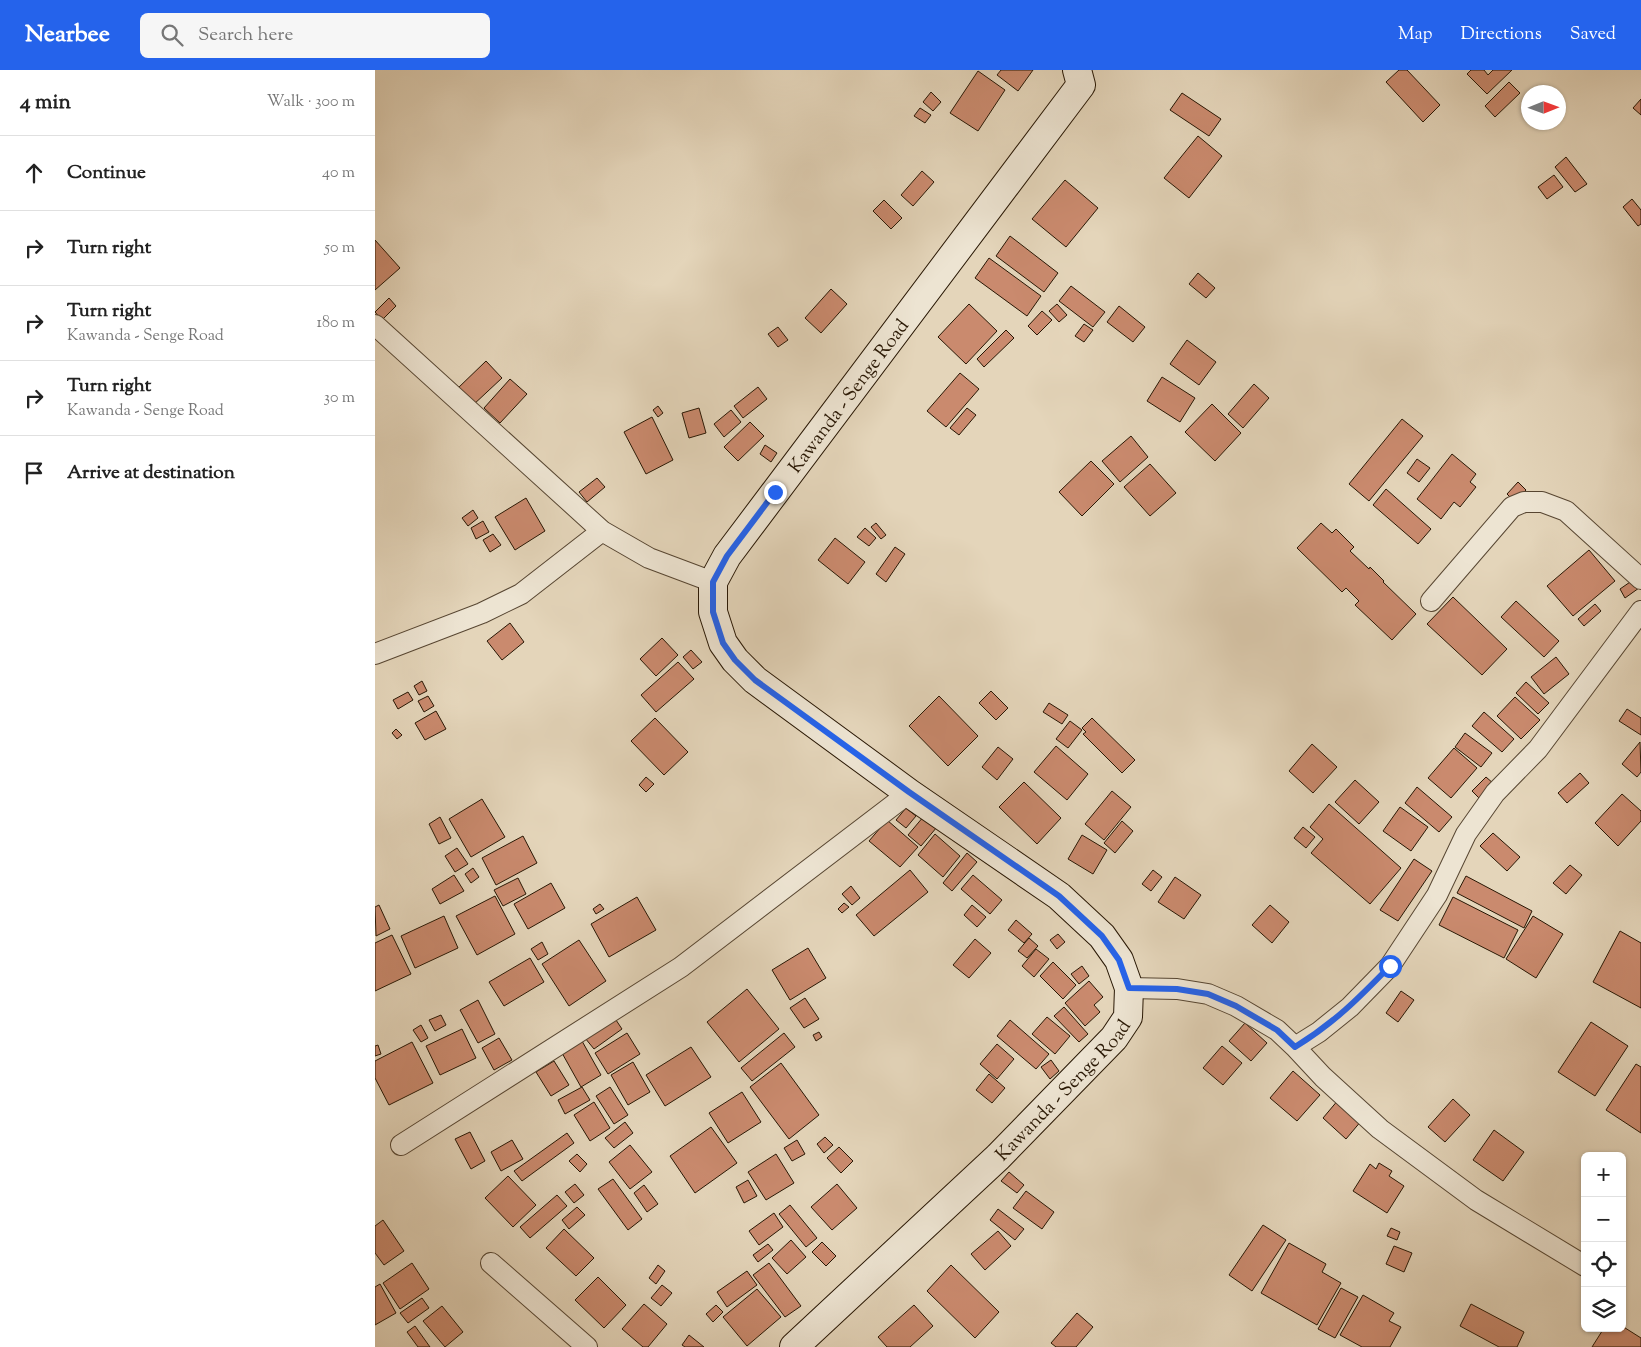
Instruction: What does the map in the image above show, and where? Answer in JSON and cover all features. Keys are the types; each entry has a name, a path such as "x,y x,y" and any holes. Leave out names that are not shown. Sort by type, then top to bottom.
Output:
{"street":[{"name":"Kawanda - Senge Road","path":"794,1347 998,1157 1114,1038 1128,1017 1129,988 1119,960 1102,936 1059,896 909,792 755,680 735,660 723,643 713,612 713,582 727,556 1084,75"},
{"path":"375,325 602,531 649,558 713,582"},
{"path":"1431,601 1513,508 1524,502 1543,502 1566,511 1641,579"},
{"path":"375,654 482,613 521,594 602,531"},
{"path":"1295,1047 1319,1032 1350,1007 1390,966 1437,895 1471,827 1495,793 1537,749 1641,610"},
{"path":"401,1144 681,967 909,792"},
{"path":"1129,988 1177,989 1208,994 1236,1006 1277,1030 1323,1078 1380,1129 1476,1200 1581,1264"},
{"path":"491,1263 587,1347"}],"building":[{"path":"1001,70 1033,70 1018,91 997,75"},
{"path":"1399,70 1407,70 1440,105 1423,122 1386,82"},
{"path":"1471,70 1484,70 1488,75 1493,70 1512,70 1487,94 1467,74"},
{"path":"978,71 1005,90 978,131 950,113"},
{"path":"1509,82 1520,93 1495,117 1485,106"},
{"path":"931,92 941,102 933,111 923,102"},
{"path":"1182,93 1221,119 1209,136 1170,110"},
{"path":"1641,99 1641,115 1633,108"},
{"path":"920,108 931,115 925,123 914,116"},
{"path":"1198,136 1222,156 1189,198 1164,178"},
{"path":"1566,157 1587,184 1575,192 1555,167"},
{"path":"922,171 934,182 913,206 901,195"},
{"path":"1554,175 1563,187 1547,199 1538,187"},
{"path":"1065,180 1098,208 1066,247 1032,219"},
{"path":"1632,199 1641,210 1641,224 1638,226 1623,207"},
{"path":"884,200 902,218 891,229 873,211"},
{"path":"1010,236 1058,273 1044,292 996,256"},
{"path":"375,240 400,268 375,290"},
{"path":"989,258 1041,296 1027,316 975,278"},
{"path":"1198,273 1215,288 1206,298 1189,284"},
{"path":"1071,286 1105,312 1093,327 1059,301"},
{"path":"831,289 847,304 821,333 805,318"},
{"path":"389,298 396,306 382,320 375,312"},
{"path":"969,304 997,331 966,364 938,337"},
{"path":"1057,304 1067,315 1059,322 1049,311"},
{"path":"1119,306 1145,327 1133,342 1107,322"},
{"path":"1042,311 1052,320 1037,335 1028,326"},
{"path":"1084,324 1093,330 1084,342 1075,336"},
{"path":"778,327 788,340 778,347 768,334"},
{"path":"1006,330 1014,338 984,367 977,359"},
{"path":"1187,340 1216,362 1199,385 1170,364"},
{"path":"486,361 502,378 472,406 457,389"},
{"path":"960,373 979,389 946,427 927,411"},
{"path":"1162,377 1195,398 1180,422 1147,401"},
{"path":"510,379 527,394 500,423 484,408"},
{"path":"1254,384 1269,398 1243,428 1228,414"},
{"path":"758,387 767,399 743,418 734,406"},
{"path":"1212,404 1241,433 1215,461 1185,432"},
{"path":"658,406 663,413 658,417 653,410"},
{"path":"699,408 706,433 689,438 682,413"},
{"path":"967,408 976,415 959,435 950,428"},
{"path":"731,410 741,422 724,437 714,424"},
{"path":"652,417 673,460 646,474 624,432"},
{"path":"1402,419 1423,436 1369,501 1349,484"},
{"path":"750,422 764,436 738,461 724,447"},
{"path":"1131,436 1148,457 1120,482 1102,461"},
{"path":"765,445 777,453 771,462 760,454"},
{"path":"1452,454 1476,474 1470,482 1476,487 1460,507 1454,502 1441,519 1417,499"},
{"path":"1417,459 1430,468 1419,482 1407,473"},
{"path":"1091,461 1114,484 1082,516 1059,492"},
{"path":"1150,464 1176,493 1150,516 1124,487"},
{"path":"597,478 605,487 587,502 579,492"},
{"path":"1518,482 1526,490 1515,502 1507,494"},
{"path":"1386,489 1431,529 1418,544 1373,505"},
{"path":"526,498 545,531 515,550 495,517"},
{"path":"473,510 478,518 468,526 462,518"},
{"path":"483,521 489,532 476,539 471,528"},
{"path":"876,523 886,535 881,539 871,527"},
{"path":"1321,523 1332,533 1336,529 1354,547 1350,551 1369,569 1370,567 1416,614 1392,640 1355,605 1359,601 1346,588 1342,592 1297,548"},
{"path":"865,528 876,538 869,546 857,537"},
{"path":"493,534 501,545 490,552 483,540"},
{"path":"835,538 865,562 848,584 818,560"},
{"path":"895,547 905,554 886,582 876,574"},
{"path":"1589,550 1615,581 1573,616 1547,586"},
{"path":"1633,580 1639,588 1625,598 1620,589"},
{"path":"1453,597 1507,649 1482,675 1427,624"},
{"path":"1516,601 1559,641 1544,657 1501,617"},
{"path":"1595,604 1601,611 1584,626 1578,619"},
{"path":"510,623 524,642 502,660 487,641"},
{"path":"662,638 678,655 656,676 640,659"},
{"path":"691,650 702,662 693,669 683,657"},
{"path":"1556,657 1569,674 1544,694 1531,677"},
{"path":"678,662 694,679 656,712 641,695"},
{"path":"422,681 427,691 419,695 414,686"},
{"path":"1526,682 1549,703 1538,714 1516,693"},
{"path":"991,691 1008,708 996,720 979,703"},
{"path":"408,692 413,700 398,709 393,700"},
{"path":"428,696 434,706 424,712 418,701"},
{"path":"939,696 978,736 948,766 909,726"},
{"path":"1515,697 1540,720 1521,739 1497,716"},
{"path":"1049,703 1068,715 1062,724 1043,712"},
{"path":"1627,709 1641,718 1641,735 1619,721"},
{"path":"436,711 446,729 425,740 415,723"},
{"path":"1484,712 1514,739 1502,752 1472,726"},
{"path":"655,718 688,752 664,775 631,741"},
{"path":"1092,718 1135,760 1122,773 1083,734 1086,732 1082,728"},
{"path":"1070,721 1082,730 1068,748 1056,739"},
{"path":"396,729 402,735 397,739 392,733"},
{"path":"1465,733 1492,753 1481,767 1455,747"},
{"path":"1640,742 1641,772 1637,777 1622,764"},
{"path":"1312,744 1337,767 1313,793 1289,771"},
{"path":"1056,746 1088,774 1067,800 1034,772"},
{"path":"998,747 1013,759 997,780 982,767"},
{"path":"1454,748 1477,768 1451,798 1428,778"},
{"path":"1580,773 1589,783 1567,803 1558,793"},
{"path":"646,777 654,784 646,792 639,785"},
{"path":"1486,777 1494,784 1480,799 1472,791"},
{"path":"1355,780 1379,802 1359,824 1335,802"},
{"path":"1024,782 1061,818 1037,844 999,807"},
{"path":"1417,787 1452,817 1439,832 1405,803"},
{"path":"1112,791 1131,807 1104,840 1085,824"},
{"path":"1622,794 1641,811 1641,821 1618,846 1595,823"},
{"path":"482,799 505,837 471,857 449,819"},
{"path":"1329,804 1401,868 1370,904 1311,853 1323,839 1310,827"},
{"path":"1400,807 1428,827 1411,851 1383,831"},
{"path":"906,808 916,816 906,828 896,820"},
{"path":"924,816 937,827 921,846 908,835"},
{"path":"440,817 451,838 439,844 429,824"},
{"path":"887,820 918,847 900,867 869,841"},
{"path":"1122,821 1133,831 1115,853 1104,843"},
{"path":"1303,827 1315,837 1306,848 1294,838"},
{"path":"1493,833 1520,857 1507,871 1480,846"},
{"path":"935,834 960,856 943,877 918,855"},
{"path":"1082,835 1107,850 1093,874 1068,859"},
{"path":"523,836 537,863 496,885 482,858"},
{"path":"457,848 468,864 455,872 445,856"},
{"path":"967,853 977,862 952,891 943,883"},
{"path":"1414,859 1432,871 1398,921 1380,910"},
{"path":"1570,865 1582,875 1566,894 1553,883"},
{"path":"473,868 479,877 471,883 465,874"},
{"path":"910,870 928,892 874,936 856,915"},
{"path":"1153,870 1162,877 1151,891 1142,884"},
{"path":"454,875 464,891 440,904 432,889"},
{"path":"973,875 1002,900 990,914 961,889"},
{"path":"1466,876 1532,911 1524,928 1457,893"},
{"path":"1175,877 1201,895 1184,919 1158,902"},
{"path":"518,878 526,894 503,906 494,890"},
{"path":"551,883 565,908 528,929 514,904"},
{"path":"851,886 860,898 852,905 842,894"},
{"path":"495,896 515,934 477,955 456,916"},
{"path":"637,897 656,930 609,957 591,924"},
{"path":"1453,897 1518,930 1504,958 1439,925"},
{"path":"844,903 849,907 842,913 838,909"},
{"path":"600,904 604,909 596,914 593,909"},
{"path":"379,905 390,929 376,936 375,907"},
{"path":"972,905 986,917 977,927 964,915"},
{"path":"1270,905 1289,922 1272,943 1252,925"},
{"path":"444,916 458,948 415,968 401,936"},
{"path":"1533,916 1563,934 1536,978 1506,959"},
{"path":"1016,920 1032,934 1024,943 1008,930"},
{"path":"1620,931 1641,943 1641,1008 1593,982"},
{"path":"1058,934 1065,942 1057,949 1050,940"},
{"path":"392,935 411,974 375,991 375,943"},
{"path":"1029,938 1038,946 1027,958 1018,951"},
{"path":"975,939 991,953 969,978 953,965"},
{"path":"579,940 606,981 569,1006 542,964"},
{"path":"542,942 548,954 538,960 531,949"},
{"path":"808,948 826,978 790,1000 772,970"},
{"path":"1036,949 1049,959 1034,977 1022,966"},
{"path":"530,958 544,982 504,1006 489,982"},
{"path":"1053,962 1076,985 1063,999 1040,976"},
{"path":"1082,966 1089,976 1079,984 1071,974"},
{"path":"1089,981 1103,997 1094,1005 1100,1012 1085,1026 1065,1003"},
{"path":"747,989 779,1029 739,1062 707,1022"},
{"path":"1401,991 1414,1000 1398,1022 1386,1013"},
{"path":"805,998 819,1019 804,1028 790,1008"},
{"path":"478,1000 495,1034 478,1043 460,1010"},
{"path":"1064,1007 1088,1034 1079,1042 1054,1016"},
{"path":"441,1015 446,1025 435,1031 429,1020"},
{"path":"614,1017 622,1029 594,1049 585,1038"},
{"path":"1047,1017 1070,1036 1055,1054 1032,1034"},
{"path":"1010,1020 1049,1054 1036,1069 997,1036"},
{"path":"1591,1022 1628,1046 1595,1096 1558,1072"},
{"path":"1245,1023 1267,1043 1251,1061 1229,1041"},
{"path":"421,1025 428,1038 421,1042 413,1030"},
{"path":"462,1029 476,1058 440,1075 426,1046"},
{"path":"819,1032 822,1037 816,1041 813,1035"},
{"path":"627,1033 640,1054 608,1074 595,1053"},
{"path":"784,1033 795,1047 752,1081 741,1068"},
{"path":"499,1038 512,1060 494,1070 482,1048"},
{"path":"582,1041 601,1075 581,1087 562,1053"},
{"path":"412,1042 433,1083 389,1105 375,1078 375,1061"},
{"path":"997,1044 1014,1059 997,1079 980,1064"},
{"path":"378,1045 381,1054 375,1056 375,1046"},
{"path":"1222,1046 1242,1063 1223,1085 1203,1068"},
{"path":"691,1047 711,1077 665,1106 646,1075"},
{"path":"1051,1060 1059,1071 1050,1079 1041,1067"},
{"path":"554,1061 569,1085 551,1096 536,1072"},
{"path":"633,1062 650,1092 628,1105 611,1075"},
{"path":"781,1063 819,1115 789,1139 750,1087"},
{"path":"1636,1064 1641,1067 1641,1133 1606,1110"},
{"path":"1293,1071 1320,1095 1297,1121 1270,1098"},
{"path":"989,1074 1005,1088 992,1103 976,1090"},
{"path":"582,1087 590,1100 565,1114 558,1100"},
{"path":"610,1087 628,1115 614,1124 596,1096"},
{"path":"742,1092 761,1122 728,1143 709,1113"},
{"path":"1339,1099 1362,1120 1346,1139 1323,1118"},
{"path":"1453,1099 1470,1115 1445,1142 1428,1127"},
{"path":"594,1102 610,1128 590,1141 574,1115"},
{"path":"625,1122 633,1133 614,1148 605,1138"},
{"path":"711,1127 737,1163 695,1193 670,1156"},
{"path":"1494,1130 1524,1152 1503,1181 1473,1160"},
{"path":"470,1132 485,1161 471,1169 455,1139"},
{"path":"567,1133 574,1143 522,1181 514,1171"},
{"path":"825,1137 833,1145 824,1153 817,1144"},
{"path":"512,1140 523,1159 501,1171 491,1152"},
{"path":"797,1140 805,1154 792,1161 784,1148"},
{"path":"630,1145 652,1172 630,1189 609,1162"},
{"path":"839,1147 853,1161 841,1173 827,1158"},
{"path":"577,1154 587,1164 580,1172 569,1161"},
{"path":"776,1154 794,1183 766,1200 748,1172"},
{"path":"1379,1163 1392,1171 1389,1176 1404,1186 1387,1213 1353,1191 1370,1164 1376,1169"},
{"path":"1009,1172 1024,1185 1017,1193 1001,1181"},
{"path":"508,1176 536,1205 513,1227 485,1198"},
{"path":"613,1179 642,1219 628,1230 598,1189"},
{"path":"748,1180 757,1196 744,1203 736,1187"},
{"path":"575,1184 584,1195 574,1203 565,1192"},
{"path":"837,1184 857,1208 832,1230 811,1207"},
{"path":"644,1185 658,1204 647,1212 634,1193"},
{"path":"1026,1191 1054,1212 1042,1229 1013,1208"},
{"path":"557,1195 567,1206 530,1238 520,1227"},
{"path":"790,1205 817,1238 806,1247 779,1214"},
{"path":"577,1207 585,1215 569,1229 562,1220"},
{"path":"998,1209 1024,1229 1015,1240 990,1220"},
{"path":"774,1213 783,1227 759,1245 749,1231"},
{"path":"383,1220 404,1251 384,1265 375,1253 375,1226"},
{"path":"1263,1225 1286,1240 1252,1291 1229,1275"},
{"path":"1391,1228 1400,1232 1397,1240 1387,1236"},
{"path":"564,1229 594,1258 576,1276 546,1248"},
{"path":"998,1231 1011,1246 985,1270 971,1254"},
{"path":"791,1240 806,1257 787,1274 772,1258"},
{"path":"822,1242 836,1256 826,1266 812,1252"},
{"path":"1289,1243 1326,1264 1322,1272 1341,1283 1317,1325 1261,1293"},
{"path":"768,1244 773,1250 758,1262 753,1255"},
{"path":"1394,1246 1412,1253 1404,1272 1386,1264"},
{"path":"412,1263 429,1289 400,1309 383,1283"},
{"path":"769,1263 801,1306 785,1317 753,1275"},
{"path":"658,1265 665,1271 656,1284 649,1278"},
{"path":"951,1265 999,1312 975,1338 927,1291"},
{"path":"747,1271 757,1285 727,1307 717,1292"},
{"path":"598,1277 626,1305 604,1328 575,1300"},
{"path":"380,1284 396,1313 375,1325 375,1287"},
{"path":"662,1285 672,1293 661,1306 651,1298"},
{"path":"1341,1288 1358,1297 1335,1338 1318,1329"},
{"path":"757,1289 781,1317 747,1346 723,1317"},
{"path":"1363,1295 1394,1313 1389,1321 1401,1327 1390,1347 1362,1347 1340,1335"},
{"path":"422,1298 429,1308 408,1323 400,1313"},
{"path":"644,1304 667,1324 648,1347 643,1347 622,1329"},
{"path":"1471,1304 1524,1332 1517,1347 1499,1347 1460,1326"},
{"path":"716,1305 723,1312 713,1322 706,1314"},
{"path":"914,1305 933,1326 910,1347 887,1347 878,1337"},
{"path":"442,1306 463,1332 445,1347 423,1321"},
{"path":"1077,1313 1093,1327 1076,1347 1056,1347 1051,1343"},
{"path":"415,1326 430,1347 418,1347 407,1332"},
{"path":"1626,1329 1641,1338 1641,1347 1592,1347 1601,1332 1626,1332"},
{"path":"689,1335 704,1347 685,1347 682,1345"}],"route":[{"path":"775,492 727,556 713,582 713,612 723,643 735,660 755,680 909,792 1059,896 1102,936 1119,960 1129,988 1177,989 1208,994 1236,1006 1277,1030 1295,1047 1319,1032 1350,1007 1390,966"}]}
